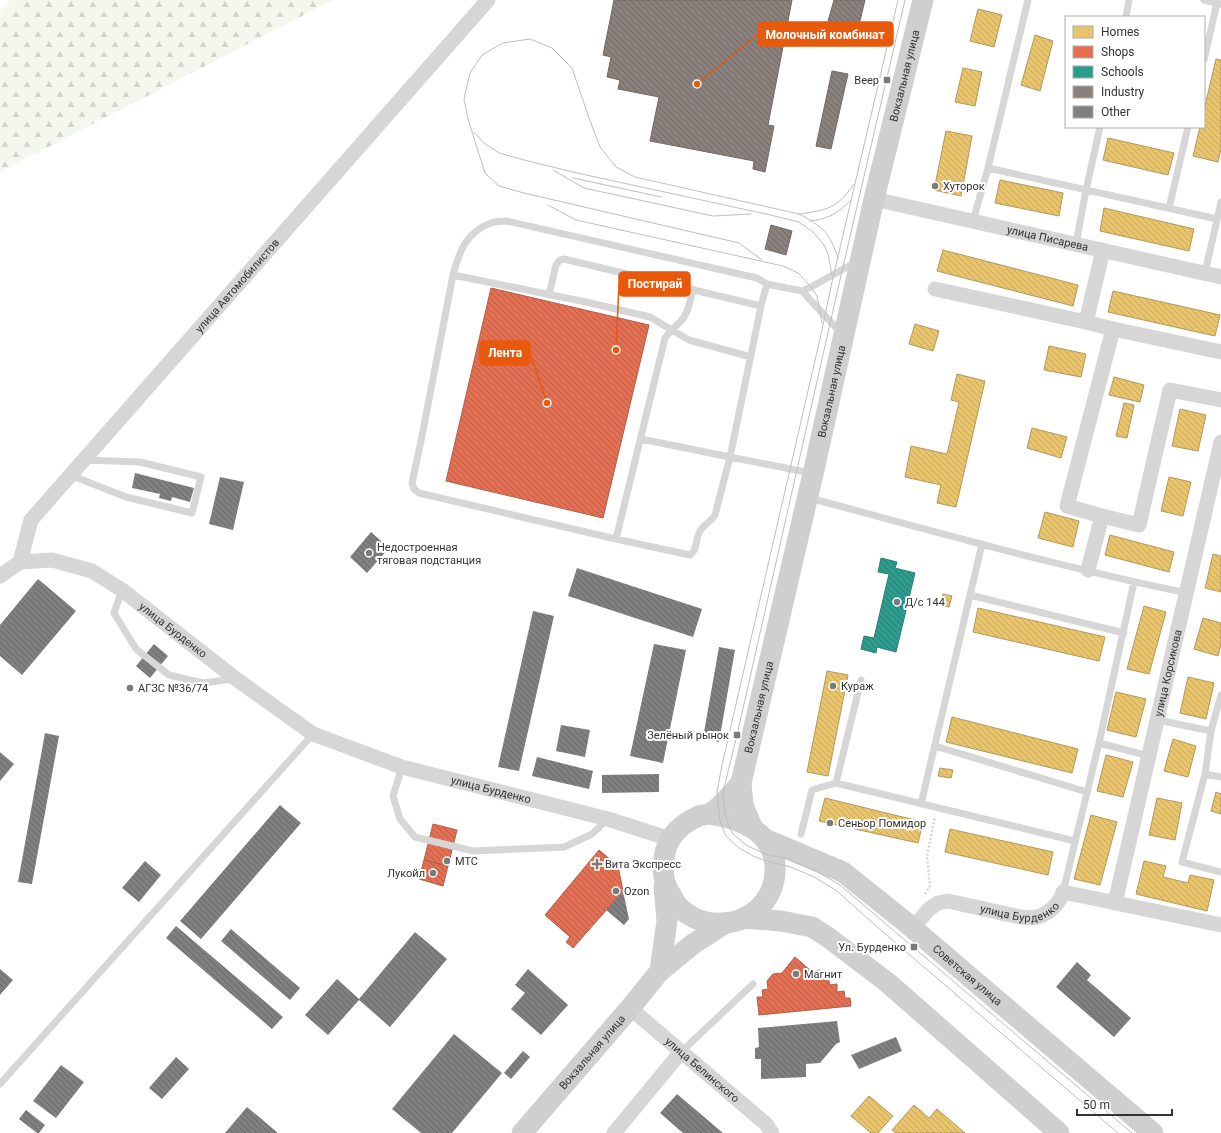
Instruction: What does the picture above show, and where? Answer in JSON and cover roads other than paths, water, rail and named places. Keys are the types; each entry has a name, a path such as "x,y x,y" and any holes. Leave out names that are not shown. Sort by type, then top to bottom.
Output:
{"main road":[{"name":"Вокзальная улица","path":"760,834 743,805 740,783 813,474 874,199 923,0"},
{"name":"Вокзальная улица","path":"709,814 725,801 740,783"},
{"name":"Советская улица","path":"709,814 742,822 760,834 843,872 913,928 1153,1133"},
{"path":"660,971 667,921 663,874 664,856 670,839 681,825 700,816 709,814"},
{"path":"735,921 758,908 769,894 775,878 776,860 760,834"},
{"path":"663,874 668,891 678,906 692,917 709,922 781,921 812,927 829,938 888,983 1059,1133"},
{"name":"Вокзальная улица","path":"522,1133 660,971 693,944 735,921"}],"street":[{"name":"улица Автомобилистов","path":"20,562 31,520 488,0"},
{"name":"улица Писарева","path":"874,199 1221,277"},
{"path":"1086,322 1103,250"},
{"path":"935,289 1221,352"},
{"path":"1114,329 1067,506 1138,525 1170,390 1221,400"},
{"name":"улица Корсикова","path":"1115,903 1221,442"},
{"path":"1088,570 1102,516"},
{"name":"улица Бурденко","path":"20,562 52,560 92,571 122,590 236,679 313,734 402,767 608,819 670,839"},
{"path":"0,576 20,562"},
{"name":"улица Бурденко","path":"913,928 929,909 938,903 948,901 1019,917 1037,917 1056,906 1061,899 1063,892 1221,925"},
{"name":"улица Белинского","path":"630,1008 766,1124 772,1133"},
{"path":"614,1133 682,1052"}],"lane":[{"path":"973,221 988,168 1028,0"},
{"path":"1126,16 1130,0"},
{"path":"1204,0 1219,3 1205,56"},
{"path":"1076,244 1100,128"},
{"path":"1169,208 1188,128"},
{"path":"988,168 1217,219"},
{"path":"1205,273 1221,202"},
{"path":"767,284 761,306 730,457 715,515 699,532 693,553 690,555 420,493 414,488 412,483 452,275 459,254 469,238 478,229 492,223 507,221 758,278 767,284 802,291 844,335"},
{"path":"549,295 556,264 560,260 564,259 761,306"},
{"path":"802,291 861,260"},
{"path":"452,275 586,302 650,317 689,340 751,357"},
{"path":"616,539 665,338 671,329 681,321 687,311 693,289"},
{"path":"641,439 813,474"},
{"path":"70,475 126,498 192,513 201,477 140,462 83,460"},
{"path":"807,497 982,544 1134,582 1187,593"},
{"path":"921,804 982,544"},
{"path":"1063,892 1099,743 1134,582"},
{"path":"122,590 114,614 136,649 169,675 203,683 236,679"},
{"path":"970,595 1124,633"},
{"path":"836,783 861,680"},
{"path":"1221,695 1211,732 1205,774 1182,862 1221,872"},
{"path":"1158,720 1211,732"},
{"path":"0,1084 313,734"},
{"path":"1099,743 1149,756"},
{"path":"935,746 1087,792"},
{"path":"402,767 393,796 400,820 415,837 473,851 564,847 592,834 608,819"},
{"path":"1205,774 1221,777"},
{"path":"801,834 812,790 836,783 1075,841"},
{"path":"682,1052 752,984"}],"tram line":[{"path":"898,0 722,765 717,792 720,821 726,836 739,848 753,856 791,867 814,877 837,891 1118,1133"},
{"path":"905,0 723,792 725,815 732,833 746,845 765,854 788,859 816,871 840,885 1132,1133"},
{"path":"762,260 739,243 499,186 485,173 468,119 464,99 470,73 482,55 503,43 530,39 552,48 572,68 600,147 616,167 635,177 799,214 814,222 824,231 832,242 838,258"},
{"path":"474,132 484,143 499,153 577,173 799,222 813,232 824,245 828,254 832,275"},
{"path":"553,170 584,188 713,216 751,214"},
{"path":"573,178 661,197"},
{"path":"799,214 831,207 842,199 854,184"},
{"path":"810,221 823,219 833,215 851,200"},
{"path":"548,205 576,220 783,266 798,273 811,287 817,296 822,323"}],"place":[{"name":"Веер","path":"887,80"},
{"name":"Молочный комбинат","path":"697,84"},
{"name":"Хуторок","path":"935,186"},
{"name":"Постирай","path":"616,350"},
{"name":"Лента","path":"547,403"},
{"name":"Недостроенная тяговая подстанция","path":"369,553"},
{"name":"Д/с 144","path":"897,602"},
{"name":"Кураж","path":"833,686"},
{"name":"АГЗС №36/74","path":"130,688"},
{"name":"Зелёный рынок","path":"737,735"},
{"name":"Сеньор Помидор","path":"830,823"},
{"name":"МТС","path":"447,861"},
{"name":"Вита Экспресс","path":"597,864"},
{"name":"Лукойл","path":"433,873"},
{"name":"Ozon","path":"616,891"},
{"name":"Ул. Бурденко","path":"914,947"},
{"name":"Магнит","path":"796,974"}]}
